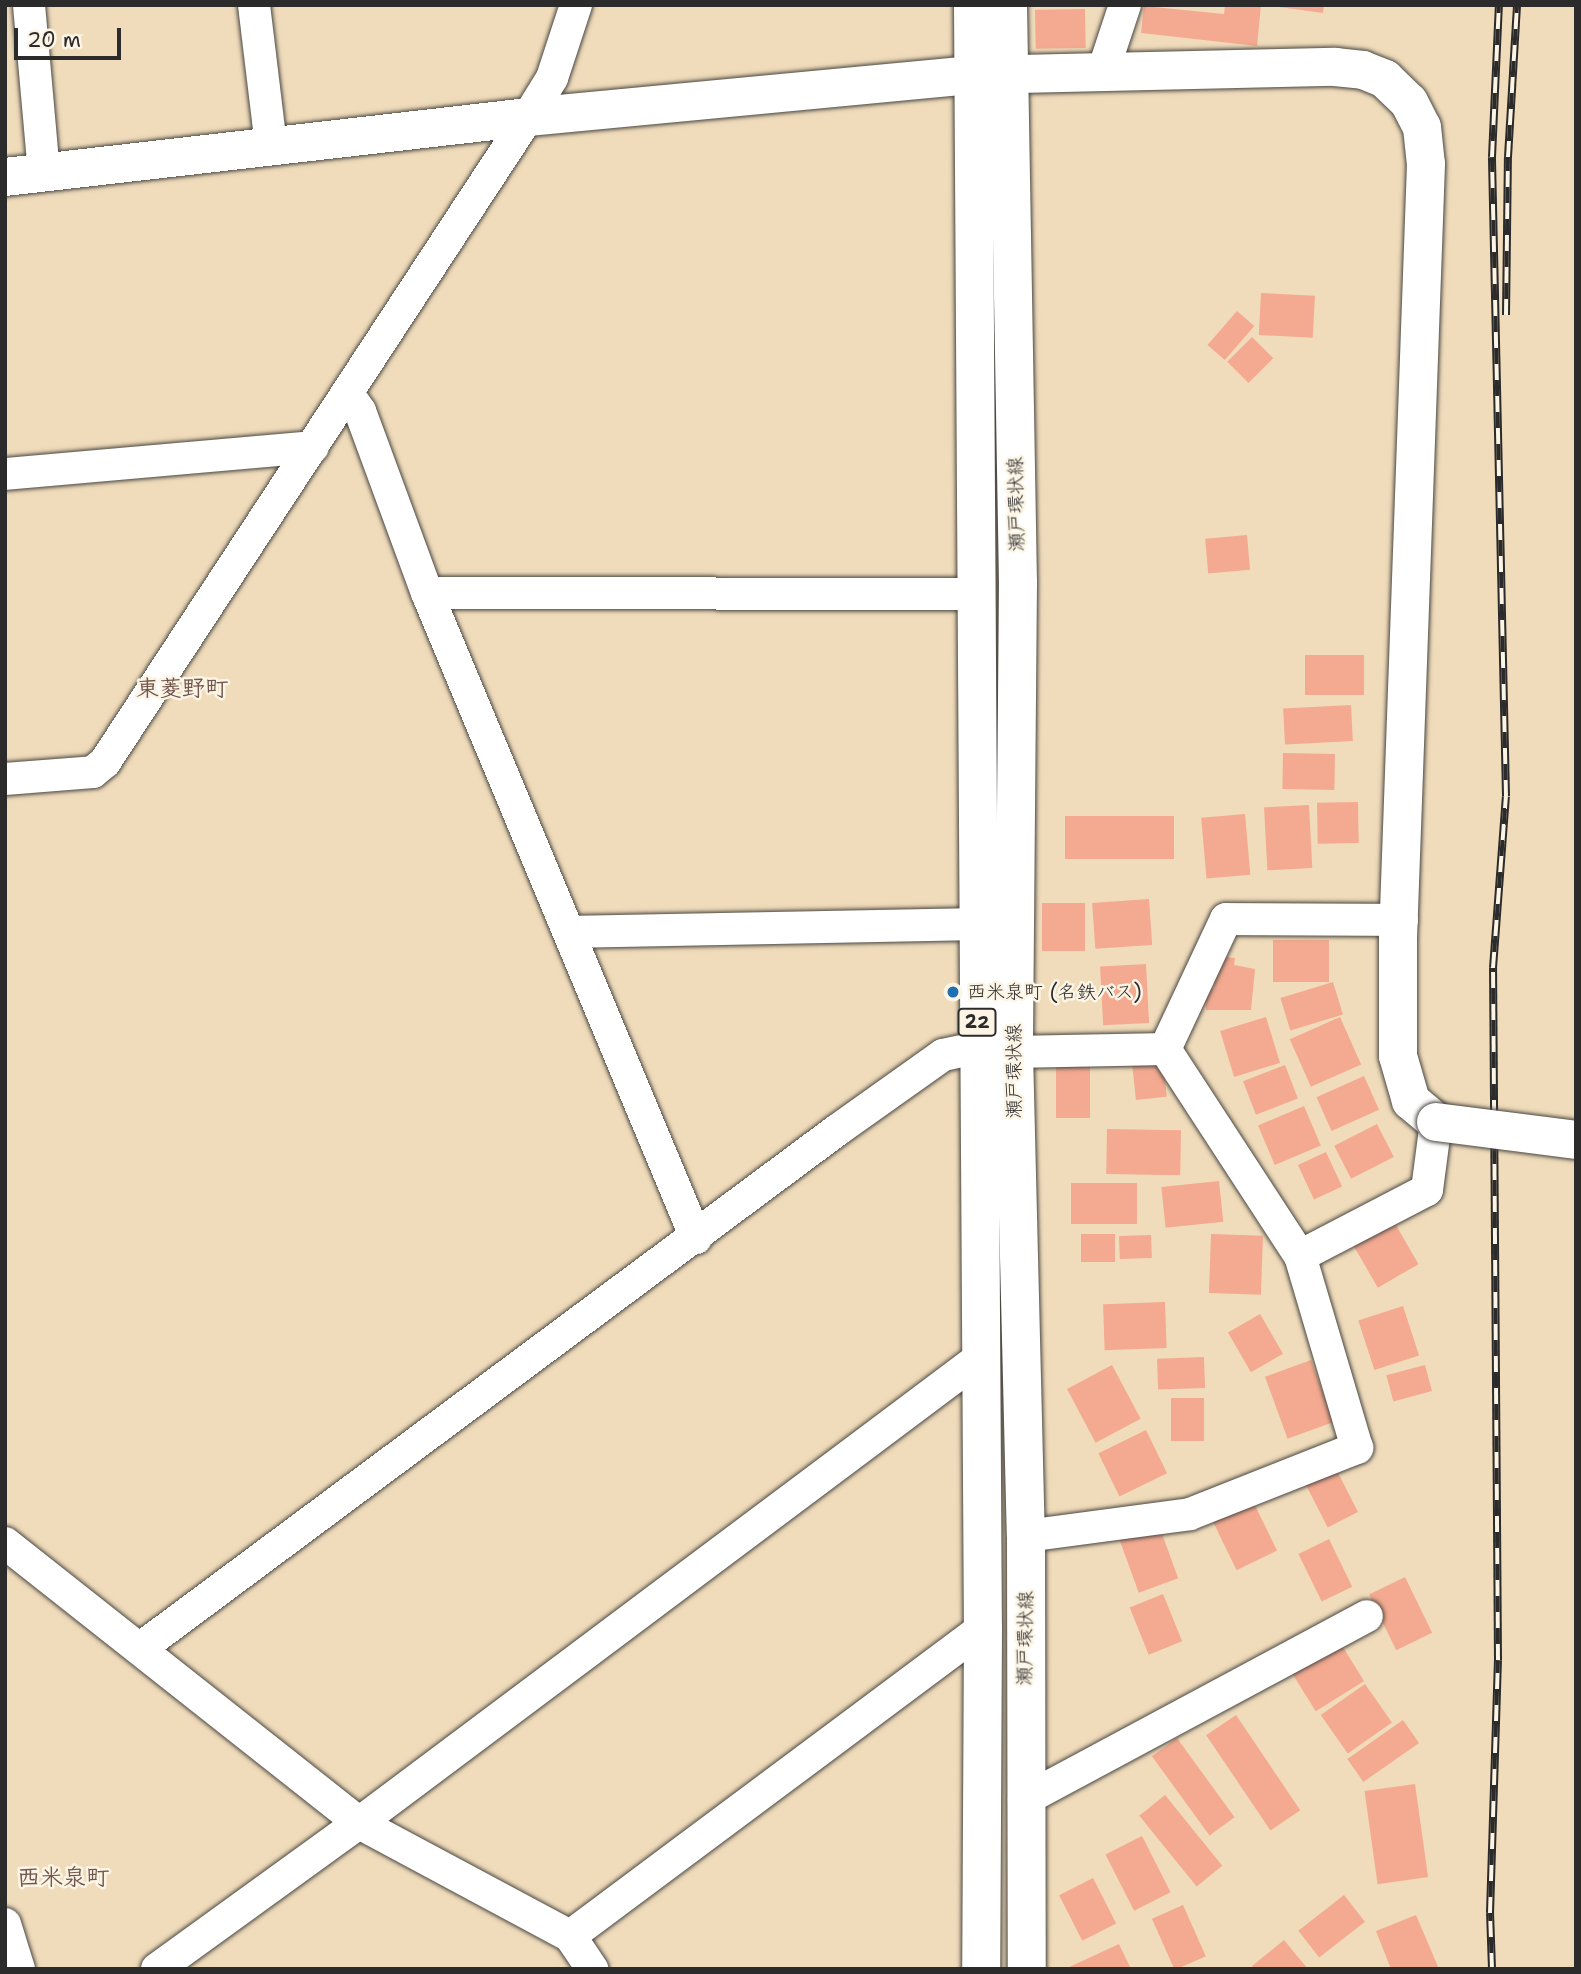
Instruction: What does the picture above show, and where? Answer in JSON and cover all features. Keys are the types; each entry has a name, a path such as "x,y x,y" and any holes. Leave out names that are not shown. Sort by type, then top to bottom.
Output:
{"main road":[{"name":"瀬戸環状線","path":"973,5 991,74 1018,582 1014,1052 1026,1536 1024,1800 1027,1969"},
{"name":"瀬戸環状線","path":"981,1969 983,1628 976,1048 977,594 991,74 1008,5"},
{"path":"5,177 528,117 991,74 1363,70 1385,79 1409,102 1422,127 1426,164 1398,1056 1411,1101 1436,1122 1576,1140"}],"street":[{"path":"29,5 44,174"},
{"path":"254,5 271,146"},
{"path":"5,779 93,772 105,762 528,117 552,78 576,5"},
{"path":"1102,74 1125,5"},
{"path":"348,394 360,411 427,593 696,1238"},
{"path":"5,474 313,447"},
{"path":"427,593 977,594"},
{"path":"1165,1049 1226,919 1402,920"},
{"path":"569,932 978,924"},
{"path":"142,1647 943,1055 976,1048"},
{"path":"1014,1052 1165,1049"},
{"path":"1026,1536 1190,1514 1357,1448 1300,1256 1165,1049"},
{"path":"1300,1256 1427,1190 1436,1122"},
{"path":"157,1969 359,1823 981,1357"},
{"path":"5,1543 142,1647 359,1823 570,1936 592,1969"},
{"path":"1024,1800 1367,1616"},
{"path":"570,1936 983,1628"}],"building":[{"path":"1225,5 1261,5 1257,46 1141,33 1144,6 1224,14"},
{"path":"1264,5 1324,5 1323,13"},
{"path":"1085,9 1086,48 1036,49 1035,10"},
{"path":"1261,293 1315,296 1313,338 1259,335"},
{"path":"1237,311 1254,326 1225,360 1207,345"},
{"path":"1252,337 1273,358 1248,383 1227,362"},
{"path":"1247,535 1250,570 1208,574 1205,539"},
{"path":"1305,655 1364,655 1364,695 1305,695"},
{"path":"1351,705 1353,741 1285,745 1283,709"},
{"path":"1283,753 1335,754 1334,790 1282,789"},
{"path":"1358,802 1359,843 1318,844 1317,803"},
{"path":"1309,805 1312,868 1267,870 1264,807"},
{"path":"1245,814 1250,875 1206,879 1201,818"},
{"path":"1065,816 1174,816 1174,859 1065,859"},
{"path":"1149,899 1152,945 1095,949 1092,903"},
{"path":"1042,903 1085,903 1085,951 1042,951"},
{"path":"1273,940 1329,940 1329,982 1273,982"},
{"path":"1216,956 1235,958 1234,965 1255,969 1251,1010 1206,1010 1205,991 1214,988"},
{"path":"1146,964 1149,1023 1103,1025 1100,966"},
{"path":"1333,982 1343,1015 1290,1031 1280,998"},
{"path":"1266,1017 1280,1063 1234,1077 1220,1031"},
{"path":"1340,1017 1361,1065 1311,1087 1290,1039"},
{"path":"1163,1061 1167,1097 1136,1100 1132,1064"},
{"path":"1056,1065 1090,1065 1090,1118 1056,1118"},
{"path":"1285,1065 1298,1099 1256,1115 1243,1081"},
{"path":"1364,1076 1379,1110 1332,1131 1316,1097"},
{"path":"1304,1106 1321,1146 1275,1165 1258,1126"},
{"path":"1377,1124 1394,1157 1351,1179 1334,1146"},
{"path":"1107,1129 1181,1130 1180,1175 1106,1174"},
{"path":"1326,1152 1342,1186 1314,1200 1298,1165"},
{"path":"1219,1181 1223,1222 1166,1228 1161,1187"},
{"path":"1071,1183 1137,1183 1137,1224 1071,1224"},
{"path":"1393,1220 1418,1264 1378,1288 1352,1244"},
{"path":"1081,1234 1115,1234 1115,1262 1081,1262"},
{"path":"1211,1234 1263,1236 1261,1295 1209,1293"},
{"path":"1151,1235 1152,1258 1120,1259 1119,1236"},
{"path":"1165,1302 1167,1348 1105,1350 1103,1304"},
{"path":"1403,1306 1419,1355 1374,1370 1358,1321"},
{"path":"1260,1314 1283,1354 1251,1372 1228,1332"},
{"path":"1204,1357 1205,1388 1158,1390 1157,1359"},
{"path":"1311,1360 1334,1422 1288,1439 1265,1377"},
{"path":"1112,1365 1141,1419 1096,1443 1067,1389"},
{"path":"1425,1365 1432,1391 1393,1401 1386,1375"},
{"path":"1171,1398 1204,1398 1204,1441 1171,1441"},
{"path":"1146,1430 1167,1473 1119,1496 1098,1453"},
{"path":"1333,1463 1358,1512 1328,1527 1303,1478"},
{"path":"1249,1493 1277,1551 1237,1570 1209,1513"},
{"path":"1157,1520 1178,1578 1139,1593 1118,1534"},
{"path":"1329,1539 1352,1587 1322,1602 1298,1554"},
{"path":"1405,1577 1432,1633 1396,1650 1369,1595"},
{"path":"1163,1594 1182,1641 1149,1655 1130,1607"},
{"path":"1336,1636 1364,1681 1316,1711 1288,1666"},
{"path":"1365,1684 1392,1723 1348,1753 1321,1715"},
{"path":"1236,1715 1300,1810 1270,1830 1206,1735"},
{"path":"1403,1720 1419,1743 1363,1782 1347,1759"},
{"path":"1177,1738 1235,1817 1210,1836 1152,1756"},
{"path":"1415,1784 1428,1877 1378,1884 1364,1791"},
{"path":"1165,1795 1222,1866 1197,1886 1139,1816"},
{"path":"1142,1836 1171,1892 1134,1911 1105,1855"},
{"path":"1093,1878 1116,1923 1082,1941 1059,1895"},
{"path":"1344,1895 1365,1922 1319,1958 1298,1931"},
{"path":"1183,1905 1206,1956 1174,1969 1152,1919"},
{"path":"1416,1915 1439,1969 1391,1969 1376,1931"},
{"path":"1284,1940 1308,1969 1254,1969 1252,1966"},
{"path":"1119,1944 1131,1969 1065,1969"}],"railway":[{"path":"1492,1969 1490,1913 1498,1660 1493,968 1506,796 1492,157 1499,5"},
{"path":"1506,315 1508,157 1517,5"}],"place":[{"name":"西米泉町 (名鉄バス)","path":"953,992"}],"district":[{"name":"東菱野町","path":"182,688"},
{"name":"西米泉町","path":"63,1877"}]}
